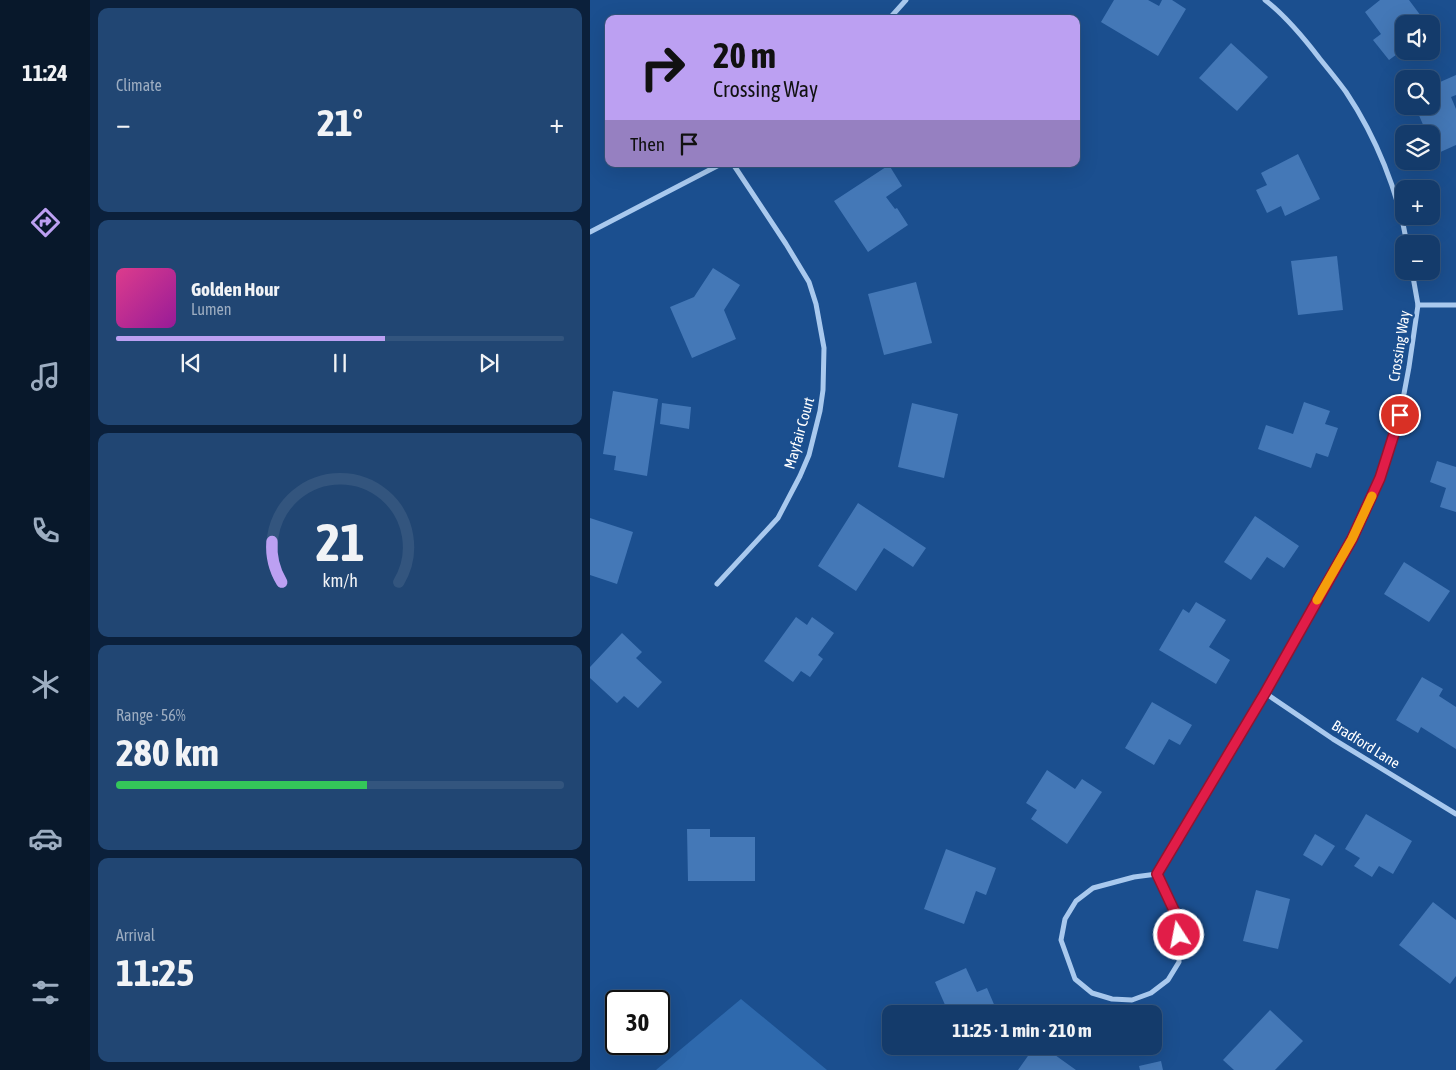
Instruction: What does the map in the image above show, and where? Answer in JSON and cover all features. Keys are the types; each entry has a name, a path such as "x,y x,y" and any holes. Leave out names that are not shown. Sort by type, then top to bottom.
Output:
{"street":[{"path":"893,15 906,0"},
{"path":"1265,0 1304,38 1346,92 1369,131 1396,195 1405,235"},
{"path":"590,232 715,167"},
{"name":"Mayfair Court","path":"717,584 778,518 809,455 823,390 824,348 816,304 809,282 735,167"},
{"name":"Crossing Way","path":"1157,874 1265,693 1352,539 1380,478 1400,415 1409,367 1418,305 1414,280"},
{"path":"1418,305 1456,305"},
{"name":"Bradford Lane","path":"1265,693 1333,739 1456,814"},
{"path":"1157,874 1179,921 1179,962 1168,980 1151,993 1132,1000 1112,999 1092,993 1075,980 1072,972 1061,940 1065,919 1076,901 1093,888 1134,877 1157,874"}],"shaded area":[{"path":"741,999 827,1070 656,1070"}],"building":[{"path":"1114,0 1148,0 1159,6 1162,0 1172,0 1186,9 1158,56 1101,22"},
{"path":"1380,0 1409,0 1420,15 1395,15 1395,56 1389,60 1373,40 1381,34 1365,12"},
{"path":"1231,43 1268,77 1237,111 1199,78"},
{"path":"1456,75 1456,95 1451,97 1456,109 1456,145 1440,152 1440,125 1423,125 1419,115 1440,115 1440,82"},
{"path":"1298,154 1320,199 1285,216 1281,206 1267,213 1256,190 1267,185 1261,173"},
{"path":"886,167 890,167 902,186 886,197 895,209 897,208 908,225 868,252 834,201"},
{"path":"1337,256 1343,310 1298,315 1291,261"},
{"path":"713,268 740,285 724,310 736,339 692,358 670,307 694,297"},
{"path":"916,282 932,343 884,355 868,294"},
{"path":"613,391 658,399 647,476 614,470 616,456 603,454"},
{"path":"1304,402 1330,411 1325,424 1338,428 1328,457 1316,453 1311,468 1258,449 1266,425 1293,434"},
{"path":"662,403 691,407 689,429 660,424"},
{"path":"912,403 958,414 944,478 898,467"},
{"path":"1437,461 1456,467 1456,512 1440,507 1446,488 1430,482"},
{"path":"858,503 926,548 913,567 884,548 856,591 818,566"},
{"path":"1255,516 1299,546 1284,568 1267,557 1251,580 1224,562"},
{"path":"590,518 633,532 617,584 590,575"},
{"path":"1404,562 1450,591 1429,622 1384,594"},
{"path":"1196,602 1226,620 1209,647 1230,660 1216,684 1159,650 1183,609 1189,613"},
{"path":"796,617 807,625 812,617 834,633 818,655 823,659 810,677 801,671 793,682 764,661"},
{"path":"622,633 642,652 636,658 662,682 638,708 624,696 617,703 590,678 590,667"},
{"path":"1422,677 1443,689 1439,696 1456,707 1456,749 1421,727 1418,733 1396,720"},
{"path":"1152,702 1192,725 1180,745 1169,739 1154,765 1125,748"},
{"path":"1047,770 1075,789 1082,779 1102,792 1067,844 1031,819 1037,810 1026,803"},
{"path":"1366,814 1412,841 1393,874 1379,866 1372,877 1354,866 1360,858 1345,849"},
{"path":"687,829 710,829 710,837 755,837 755,881 688,881"},
{"path":"1315,834 1335,846 1322,866 1303,855"},
{"path":"946,849 996,868 986,895 976,891 964,924 924,909"},
{"path":"1256,890 1290,899 1278,949 1243,941"},
{"path":"1433,902 1456,920 1456,976 1450,984 1399,945"},
{"path":"966,968 977,992 987,988 994,1005 945,1005 935,982"},
{"path":"1270,1010 1303,1041 1275,1070 1234,1070 1223,1060"},
{"path":"1029,1055 1055,1055 1076,1070 1018,1070"},
{"path":"1161,1061 1163,1070 1140,1070 1139,1066"}],"slow traffic":[{"path":"1317,600 1352,539 1372,496"}],"route":[{"path":"1179,935 1179,921 1157,874 1265,693 1352,539 1380,478 1400,415"}]}
